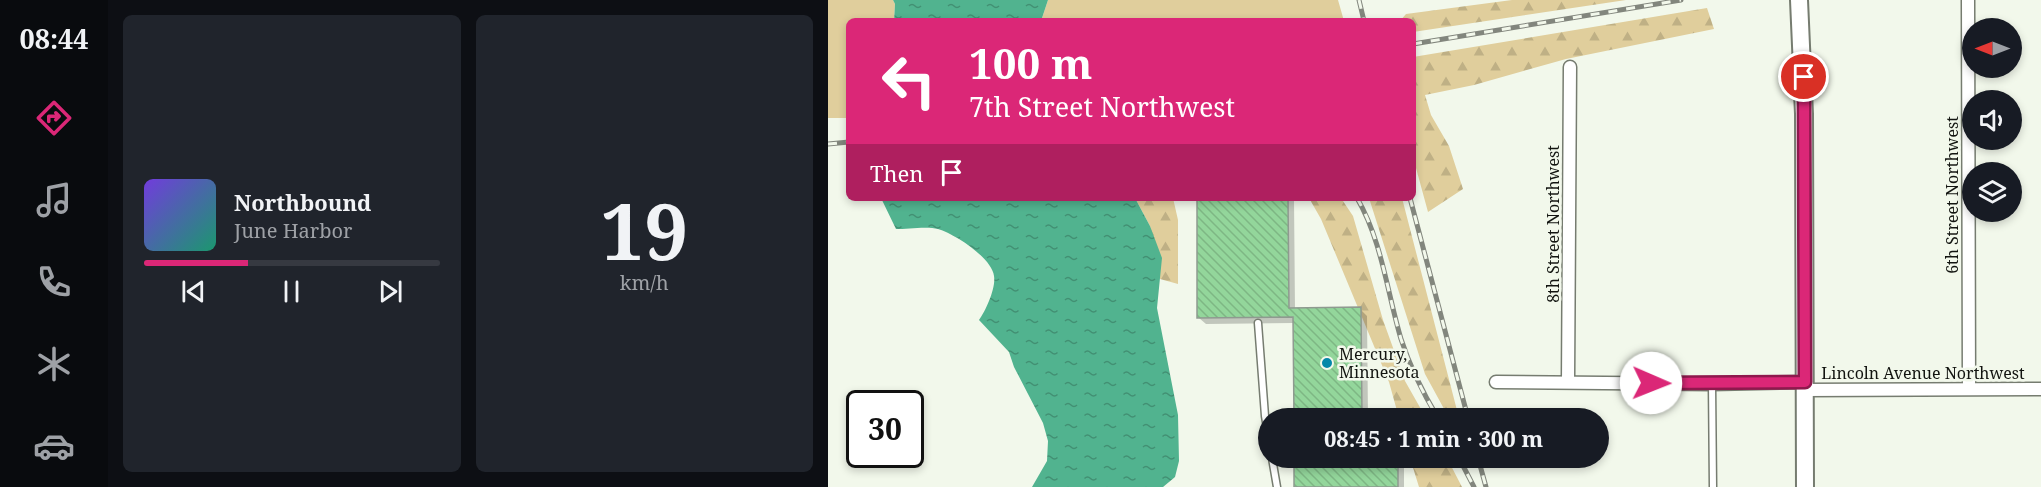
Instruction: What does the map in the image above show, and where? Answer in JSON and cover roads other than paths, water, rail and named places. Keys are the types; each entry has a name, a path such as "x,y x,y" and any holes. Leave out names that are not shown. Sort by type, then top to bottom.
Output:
{"street":[{"path":"1799,0 1804,114 1805,487"},
{"name":"6th Street Northwest","path":"1968,0 1968,389"},
{"name":"8th Street Northwest","path":"1568,382 1570,67"},
{"name":"Lincoln Avenue Northwest","path":"1496,382 2041,389"}],"lane":[{"path":"1258,323 1264,408"},
{"path":"1712,384 1713,487"},
{"path":"1274,468 1277,487"}],"water":[{"path":"893,0 1048,0 1042,18 894,18"},
{"path":"882,201 1137,201 1150,226 1162,258 1157,308 1178,415 1179,461 1175,477 1163,487 1032,487 1047,461 1048,441 1043,423 1014,367 1009,352 979,320 992,293 994,276 992,269 963,241 938,229 896,229"}],"railway":[{"path":"1359,0 1363,18"},
{"path":"1416,44 1681,0"},
{"path":"828,144 846,142"},
{"path":"1358,201 1378,249 1405,349 1417,380 1432,408"},
{"path":"1411,201 1465,408"},
{"path":"1464,468 1474,487"},
{"path":"1481,468 1486,487"}],"place":[{"name":"Mercury, Minnesota","path":"1327,363"}]}
